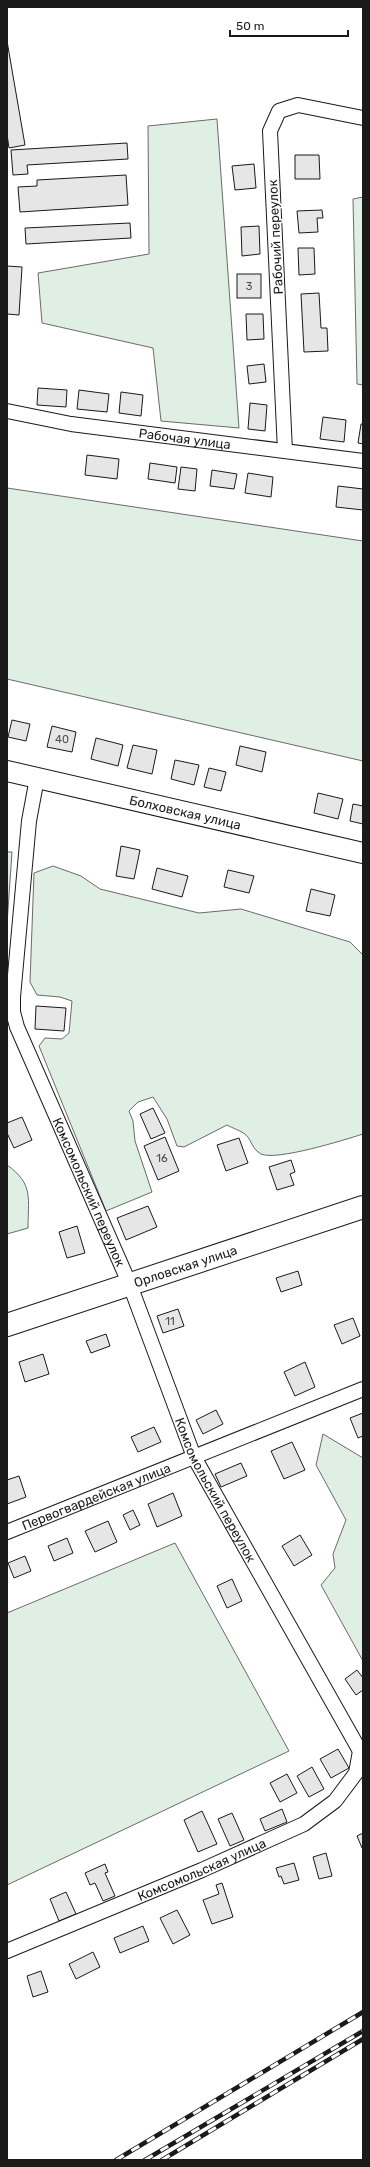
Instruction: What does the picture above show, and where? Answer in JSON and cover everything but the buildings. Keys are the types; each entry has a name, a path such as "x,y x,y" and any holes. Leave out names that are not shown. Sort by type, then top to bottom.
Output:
{"main road":[{"name":"Болховская улица","path":"7,772 363,853"},
{"name":"Орловская улица","path":"7,1325 363,1207"}],"street":[{"name":"Рабочий переулок","path":"285,451 270,131 279,111 298,104 363,118"},
{"name":"Рабочая улица","path":"7,411 71,424 363,461"},
{"name":"Комсомольский переулок","path":"36,778 29,821 13,1012 17,1027 130,1285 194,1457 362,1751"},
{"name":"Первогвардейская улица","path":"7,1532 363,1389"},
{"name":"Комсомольская улица","path":"7,1951 202,1870 304,1824 335,1801 356,1773 362,1751"}],"green space":[{"path":"217,119 239,428 161,421 153,348 42,323 38,273 149,254 148,126"},
{"path":"363,197 363,385 357,384 353,199"},
{"path":"7,488 363,541 363,761 7,679"},
{"path":"7,852 12,852 7,924"},
{"path":"53,866 81,876 100,889 199,913 241,909 350,942 363,955 363,1134 311,1149 281,1155 269,1155 258,1152 246,1135 227,1125 184,1147 177,1146 167,1119 153,1097 138,1102 129,1111 133,1121 135,1141 152,1192 106,1211 39,1046 45,1038 62,1039 69,1033 72,1001 60,997 37,995 30,982 34,873"},
{"path":"7,1165 16,1172 26,1186 29,1209 28,1228 7,1234"},
{"path":"323,1434 363,1458 363,1661 321,1585 335,1568 333,1554 346,1520 316,1465"},
{"path":"175,1543 289,1751 7,1885 7,1613"}],"railway":[{"path":"116,2160 363,2012"},
{"path":"145,2160 363,2031"},
{"path":"162,2160 363,2039"}]}
